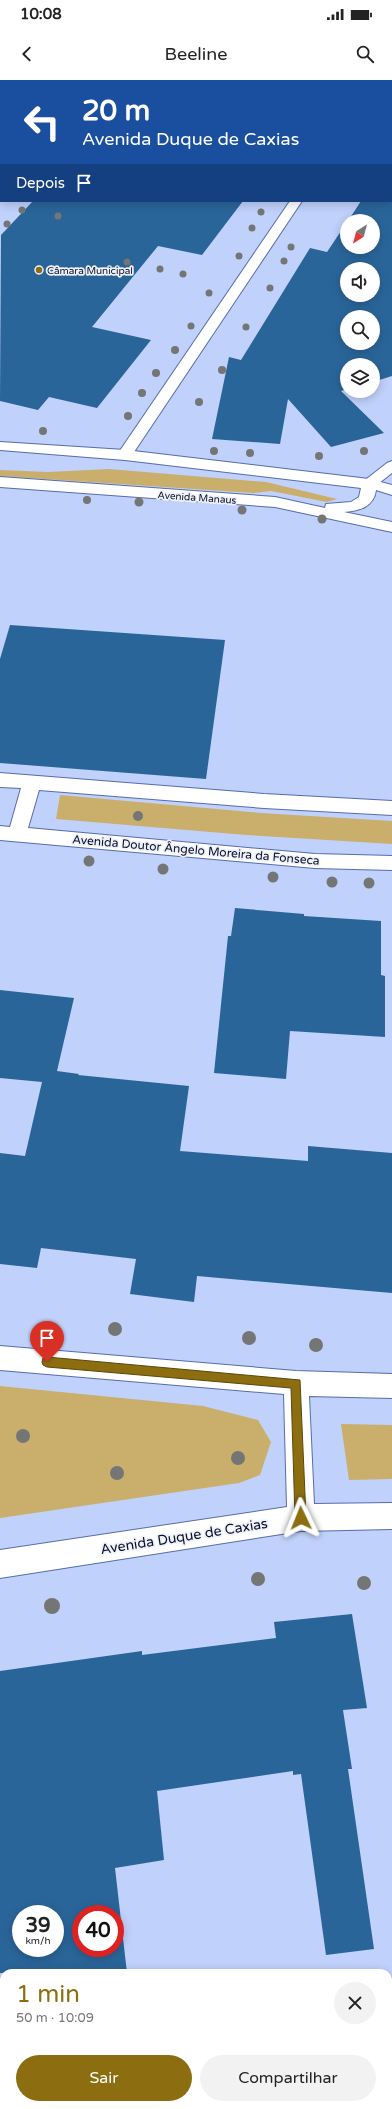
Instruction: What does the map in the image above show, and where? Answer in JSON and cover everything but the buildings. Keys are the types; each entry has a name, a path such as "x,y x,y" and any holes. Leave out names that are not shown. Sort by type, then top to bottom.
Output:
{"street":[{"path":"125,455 295,202"},
{"path":"0,446 125,455 369,484 392,490"},
{"path":"275,502 352,507 361,503 367,497 369,484 392,466"},
{"name":"Avenida Manaus","path":"0,482 275,502 392,527"},
{"path":"0,780 264,801 392,808"},
{"path":"8,834 32,782"},
{"name":"Avenida Doutor Ângelo Moreira da Fonseca","path":"8,834 315,861 392,863"},
{"path":"0,1358 296,1384 392,1386"},
{"path":"296,1384 301,1518"},
{"name":"Avenida Duque de Caxias","path":"0,1564 301,1518 392,1516"}],"shaded area":[{"path":"109,469 266,482 337,499 327,502 271,491 253,493 0,476 0,470 48,472"},
{"path":"60,795 261,813 392,821 392,844 246,835 56,819"},
{"path":"0,1386 203,1406 258,1420 271,1442 260,1475 239,1483 0,1518"},
{"path":"341,1424 392,1425 392,1479 349,1480"}],"place":[{"name":"Câmara Municipal","path":"39,270"}],"route":[{"path":"47,1362 296,1384 301,1518"}]}
